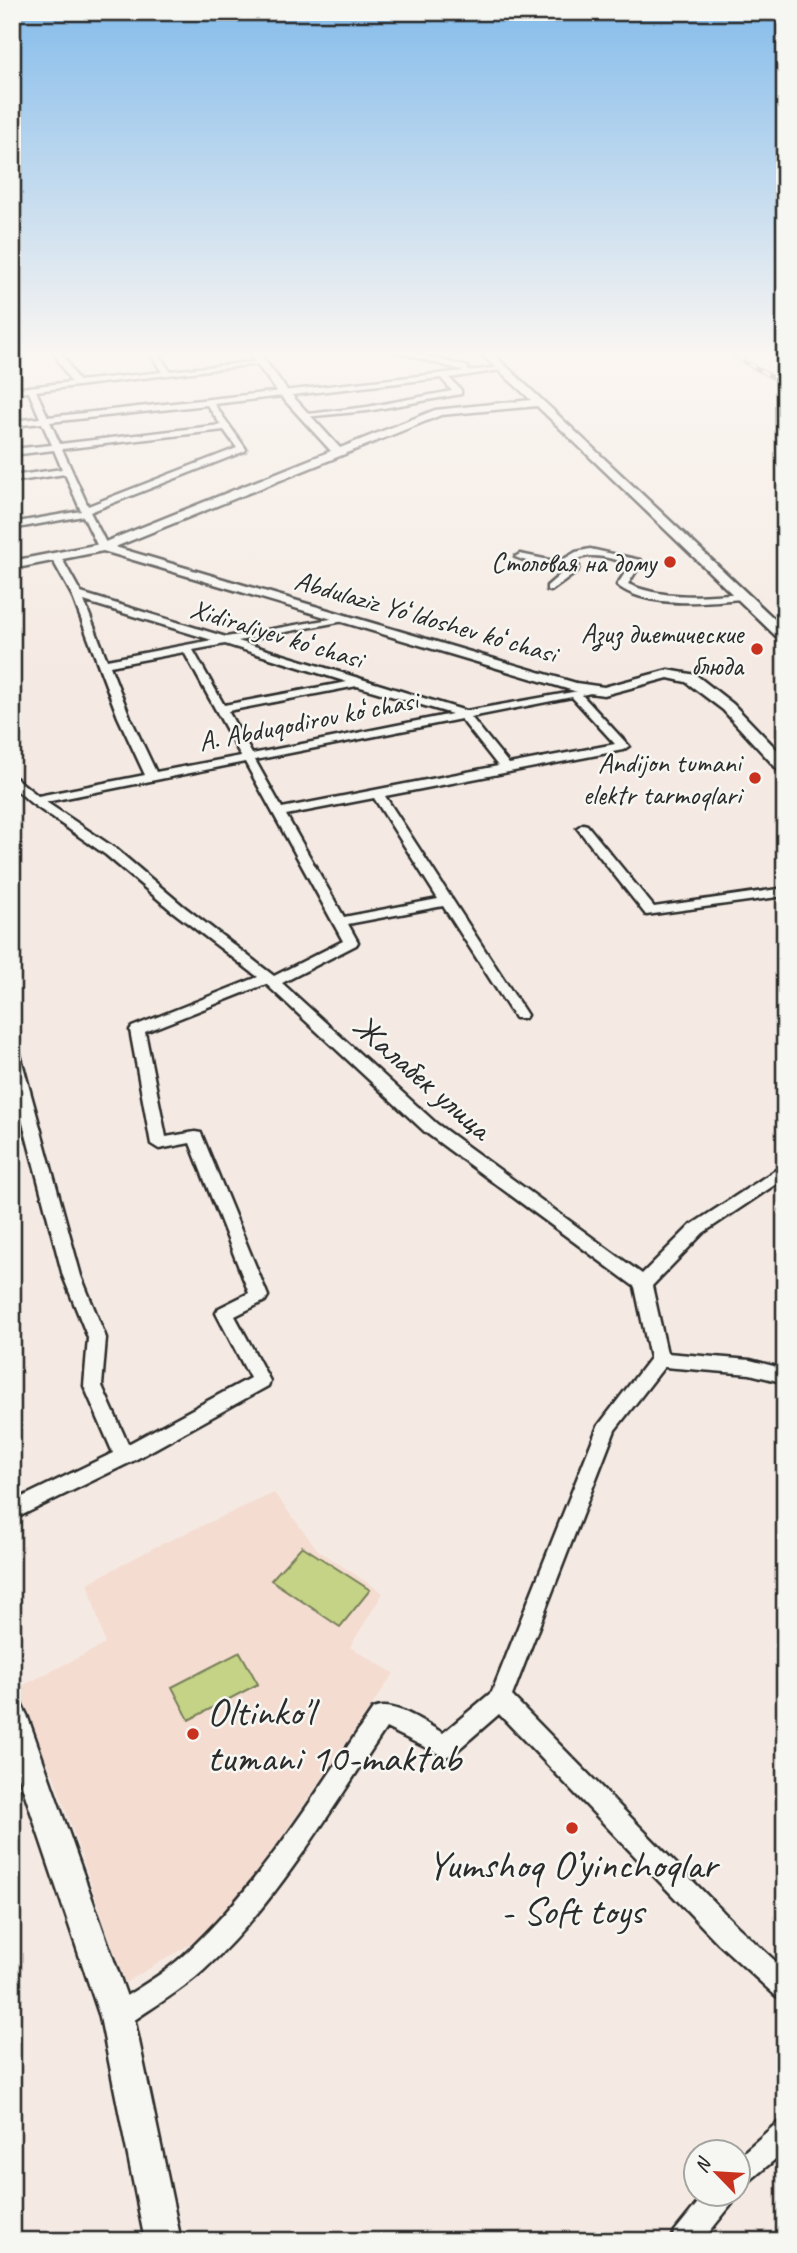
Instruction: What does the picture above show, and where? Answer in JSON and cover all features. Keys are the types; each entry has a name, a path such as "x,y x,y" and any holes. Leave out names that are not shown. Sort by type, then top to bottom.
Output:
{"main road":[{"path":"12,565 103,547 324,456"},
{"path":"596,456 785,637"},
{"name":"Abdulaziz Yoʻldoshev koʻchasi","path":"103,547 591,690 604,691 668,674 691,678 728,707 782,760"},
{"path":"12,1715 18,1751 117,2017 163,2241"}],"street":[{"path":"62,456 103,547"},
{"path":"12,526 86,512 224,456"},
{"path":"12,479 69,471"},
{"path":"520,557 556,565 566,563 583,551 631,559 636,565 622,585 634,590 683,599 742,596"},
{"path":"56,557 77,595 103,664 152,776"},
{"path":"551,588 573,570 574,566 566,563"},
{"name":"Xidiraliyev koʻchasi","path":"77,595 463,714"},
{"path":"103,664 188,650 344,618"},
{"path":"12,1512 124,1456 261,1381 225,1313 259,1296 195,1137 159,1144 137,1030 270,980 351,942 188,650"},
{"path":"221,709 359,682"},
{"name":"A. Abduqodirov koʻchasi","path":"35,800 591,690"},
{"path":"280,812 623,746 576,695"},
{"path":"463,714 505,767"},
{"name":"Жалабек улица","path":"12,779 35,800 111,852 177,908 270,980 431,1128 643,1284"},
{"path":"377,793 520,1015"},
{"path":"583,828 651,912 785,892"},
{"path":"341,922 446,901"},
{"path":"12,1051 72,1276 97,1338 93,1387 124,1456"},
{"path":"117,2017 194,1963 242,1913 297,1840 381,1716 396,1720 445,1746 500,1699 607,1426 659,1359 643,1284 697,1228 785,1170"},
{"path":"659,1359 750,1367 785,1376"},
{"path":"500,1699 728,1935 785,1987"},
{"path":"752,2161 785,2133"},
{"path":"685,2241 710,2208"}],"shaded area":[{"name":"Oltinko'l tumani 10-maktab","path":"274,1493 318,1550 383,1593 350,1647 394,1673 221,1926 125,1983 55,1779 14,1690 105,1644 88,1583 157,1546"}],"green space":[{"path":"302,1546 370,1590 340,1627 271,1580"},
{"path":"240,1652 258,1684 189,1720 172,1687"}],"railway":[{"path":"780,615 785,614"}],"place":[{"name":"Столовая на дому","path":"670,562"},
{"name":"Азиз диетические блюда","path":"757,649"},
{"name":"Andijon tumani elektr tarmoqlari","path":"755,778"},
{"name":"Oltinko'l tumani 10-maktab","path":"193,1734"},
{"name":"Yumshoq O’yinchoqlar - Soft toys","path":"572,1828"}]}
